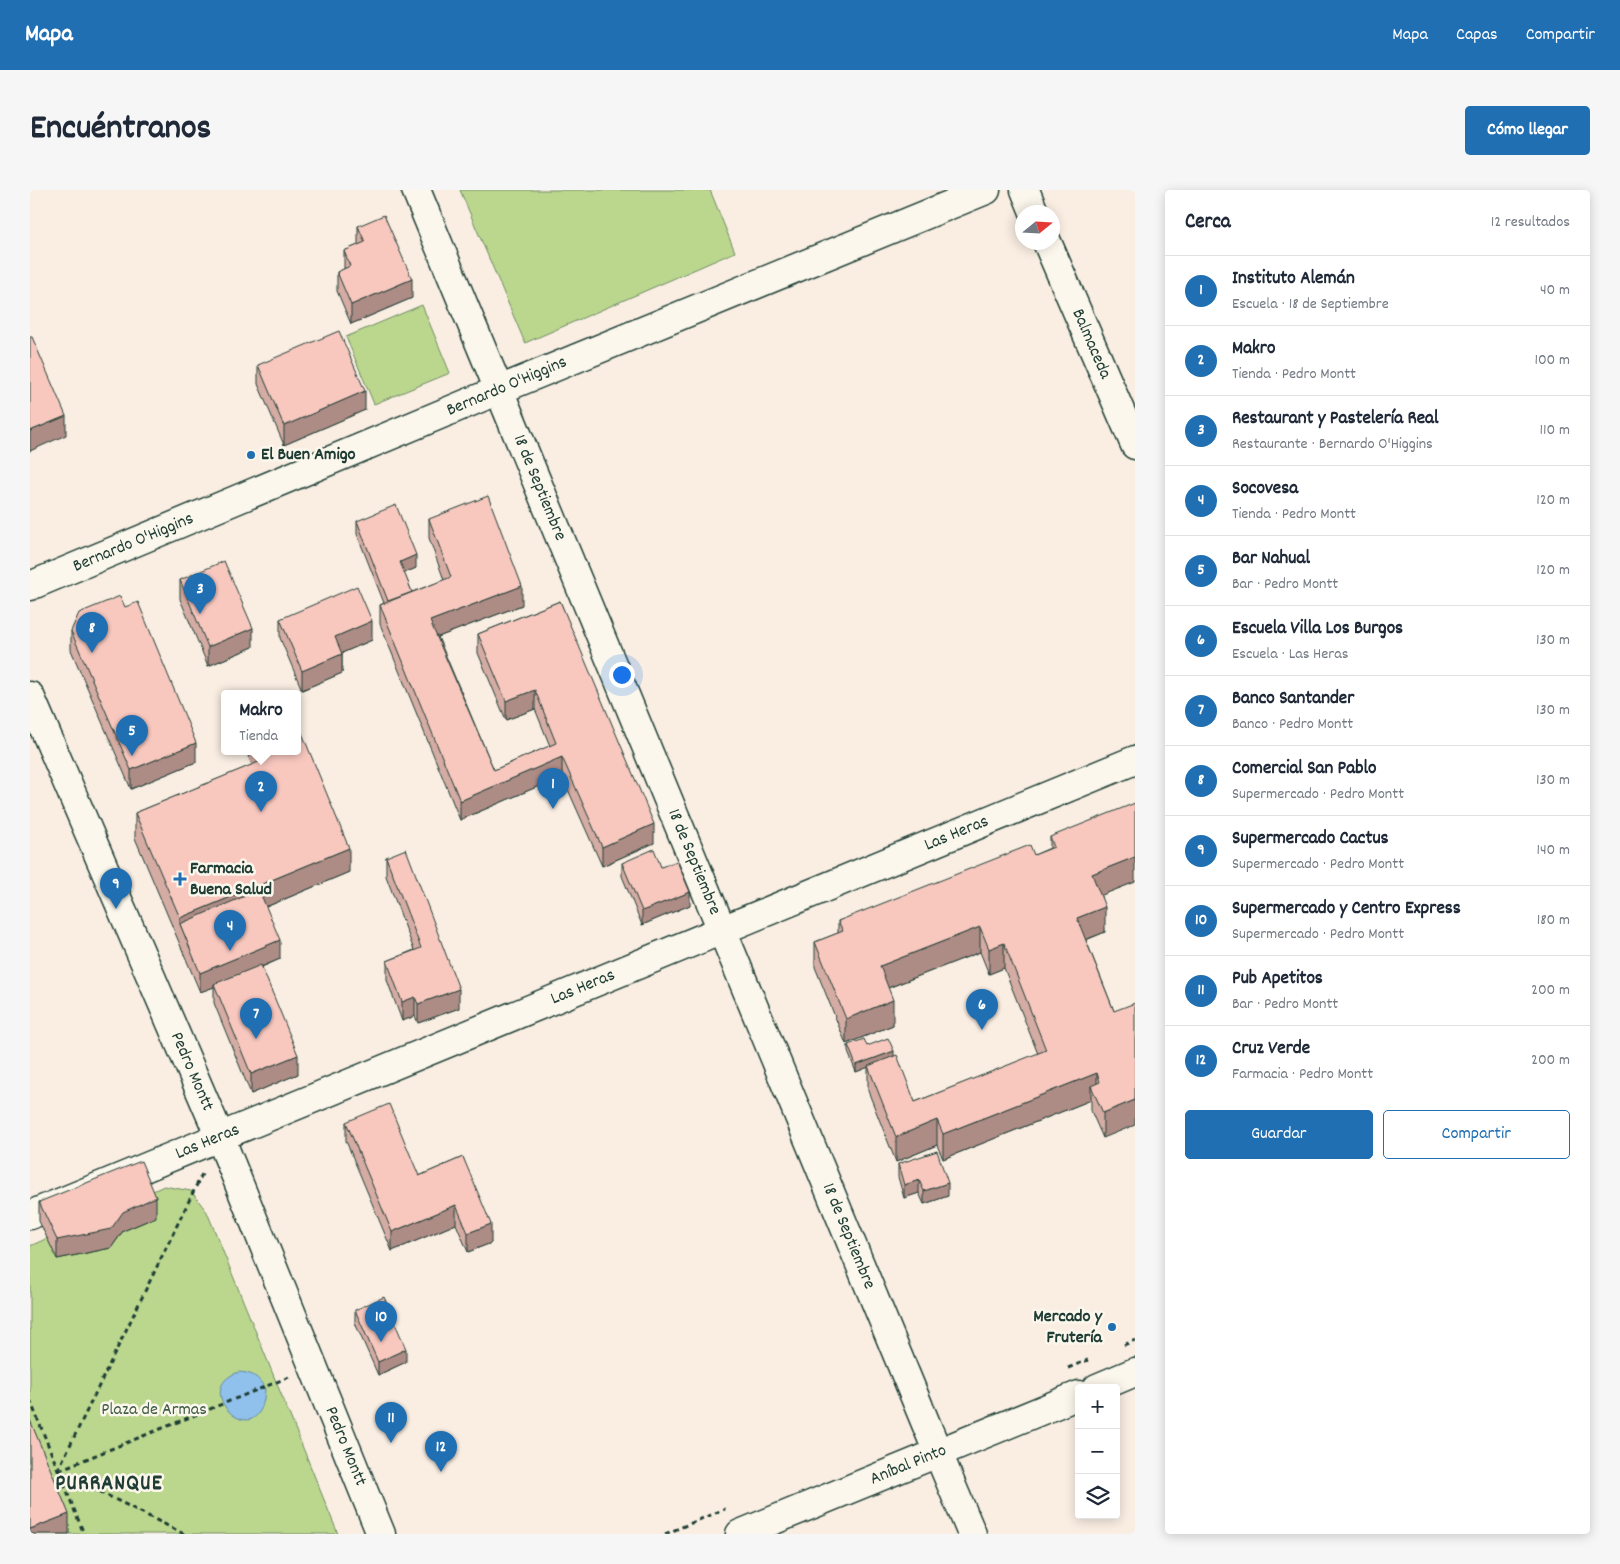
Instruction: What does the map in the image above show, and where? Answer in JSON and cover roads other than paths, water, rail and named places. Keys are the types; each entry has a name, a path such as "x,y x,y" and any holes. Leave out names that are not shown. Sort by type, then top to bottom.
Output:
{"street":[{"name":"18 de Septiembre","path":"416,190 972,1534"},
{"name":"Bernardo O'Higgins","path":"30,586 499,390 986,190"},
{"path":"1025,190 1031,205"},
{"name":"Balmaceda","path":"1050,250 1135,445"},
{"name":"Pedro Montt","path":"30,696 220,1137 381,1534"},
{"name":"Las Heras","path":"30,1214 1135,760"},
{"path":"1107,1384 1135,1372"},
{"name":"Aníbal Pinto","path":"740,1534 1075,1397"}],"water":[{"path":"239,1372 255,1376 265,1389 261,1409 252,1419 241,1419 231,1414 223,1404 220,1392 225,1381"}],"place":[{"name":"El Buen Amigo","path":"251,455"},
{"name":"Restaurant y Pastelería Real","path":"200,614"},
{"name":"Comercial San Pablo","path":"92,653"},
{"name":"Bar Nahual","path":"132,756"},
{"name":"Instituto Alemán","path":"553,809"},
{"name":"Makro","path":"261,812"},
{"name":"Farmacia Buena Salud","path":"180,879"},
{"name":"Supermercado Cactus","path":"116,909"},
{"name":"Socovesa","path":"230,951"},
{"name":"Escuela Villa Los Burgos","path":"982,1030"},
{"name":"Banco Santander","path":"256,1039"},
{"name":"Mercado y Frutería","path":"1112,1327"},
{"name":"Supermercado y Centro Express","path":"381,1342"},
{"name":"Pub Apetitos","path":"391,1443"},
{"name":"Cruz Verde","path":"441,1472"}],"district":[{"name":"PURRANQUE","path":"109,1484"}],"park label":[{"name":"Plaza de Armas","path":"154,1410"}]}
